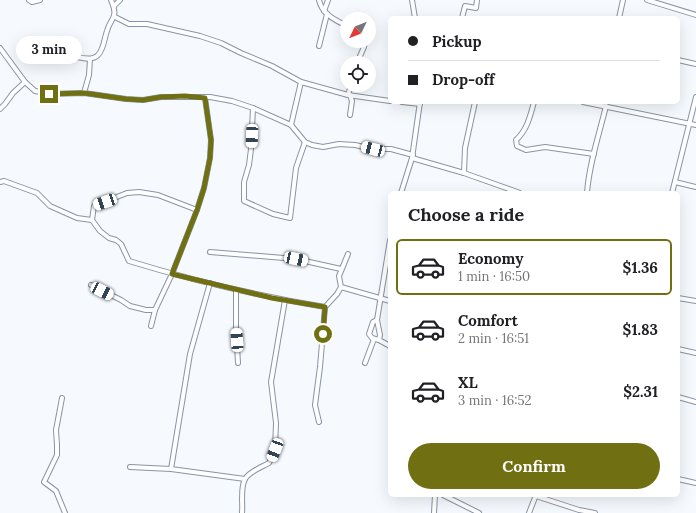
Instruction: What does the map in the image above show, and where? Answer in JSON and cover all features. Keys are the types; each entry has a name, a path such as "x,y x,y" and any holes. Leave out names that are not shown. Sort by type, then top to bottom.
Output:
{"street":[{"path":"29,0 32,2 40,0"},
{"path":"57,50 72,56 90,58 98,55 104,44 107,30 115,17 114,6 111,0"},
{"path":"114,6 120,0"},
{"path":"319,0 320,7 340,23"},
{"path":"319,46 328,0"},
{"path":"412,0 415,16"},
{"path":"413,6 415,0"},
{"path":"462,16 465,6 476,8 477,0"},
{"path":"619,16 623,0"},
{"path":"647,0 659,2 696,15"},
{"path":"115,17 129,24 147,24 200,36 221,43 272,66 302,82 349,95 388,100"},
{"path":"0,48 25,82 35,91 49,94 84,93 143,100 169,97 205,98 232,101 253,108 290,126 305,142 323,147 339,144 391,150 514,191"},
{"path":"84,93 89,75 90,58"},
{"path":"680,60 696,64"},
{"path":"0,109 6,104 13,93 25,82"},
{"path":"290,126 302,82"},
{"path":"350,92 349,95 352,101 350,115"},
{"path":"673,191 696,97"},
{"path":"151,326 155,310 172,274 204,188 210,158 211,140 205,98"},
{"path":"402,191 412,156 420,104"},
{"path":"464,173 465,148 475,104"},
{"path":"533,104 523,134 516,140 517,146 526,150 544,147 594,154"},
{"path":"601,104 689,123 696,126"},
{"path":"587,191 588,181 606,106"},
{"path":"253,108 250,165 244,182 244,201 273,214 290,218 296,168 305,142"},
{"path":"0,182 4,181 37,194 50,206 77,218 92,220"},
{"path":"675,182 696,187"},
{"path":"197,210 158,195 139,192 127,193 94,206 92,220 100,231 109,238 116,240 121,244 129,261 172,274 236,290 325,307"},
{"path":"210,252 296,259 341,269"},
{"path":"365,362 380,335 377,320 388,253"},
{"path":"319,422 315,405 325,307 337,294 341,287 339,276 348,254"},
{"path":"171,469 190,354 210,283"},
{"path":"91,285 122,300 130,306 146,310 155,310"},
{"path":"341,287 388,301"},
{"path":"236,290 238,363"},
{"path":"680,298 696,301"},
{"path":"242,513 243,488 245,479 252,473 270,464 275,450 276,423 271,382 285,300"},
{"path":"377,320 373,322 369,334 372,338 388,345"},
{"path":"680,349 696,353"},
{"path":"62,398 56,430 57,455 44,482 56,491 65,513"},
{"path":"680,398 696,402"},
{"path":"130,467 171,469 245,479"},
{"path":"680,479 696,483"},
{"path":"434,513 436,497"},
{"path":"447,497 479,513"},
{"path":"529,513 536,497"},
{"path":"539,497 579,510 595,513"}],"route":[{"path":"49,94 84,93 143,100 161,97 185,96 205,98 211,140 210,158 204,188 197,210 172,274 272,298 325,307 323,334"}]}
